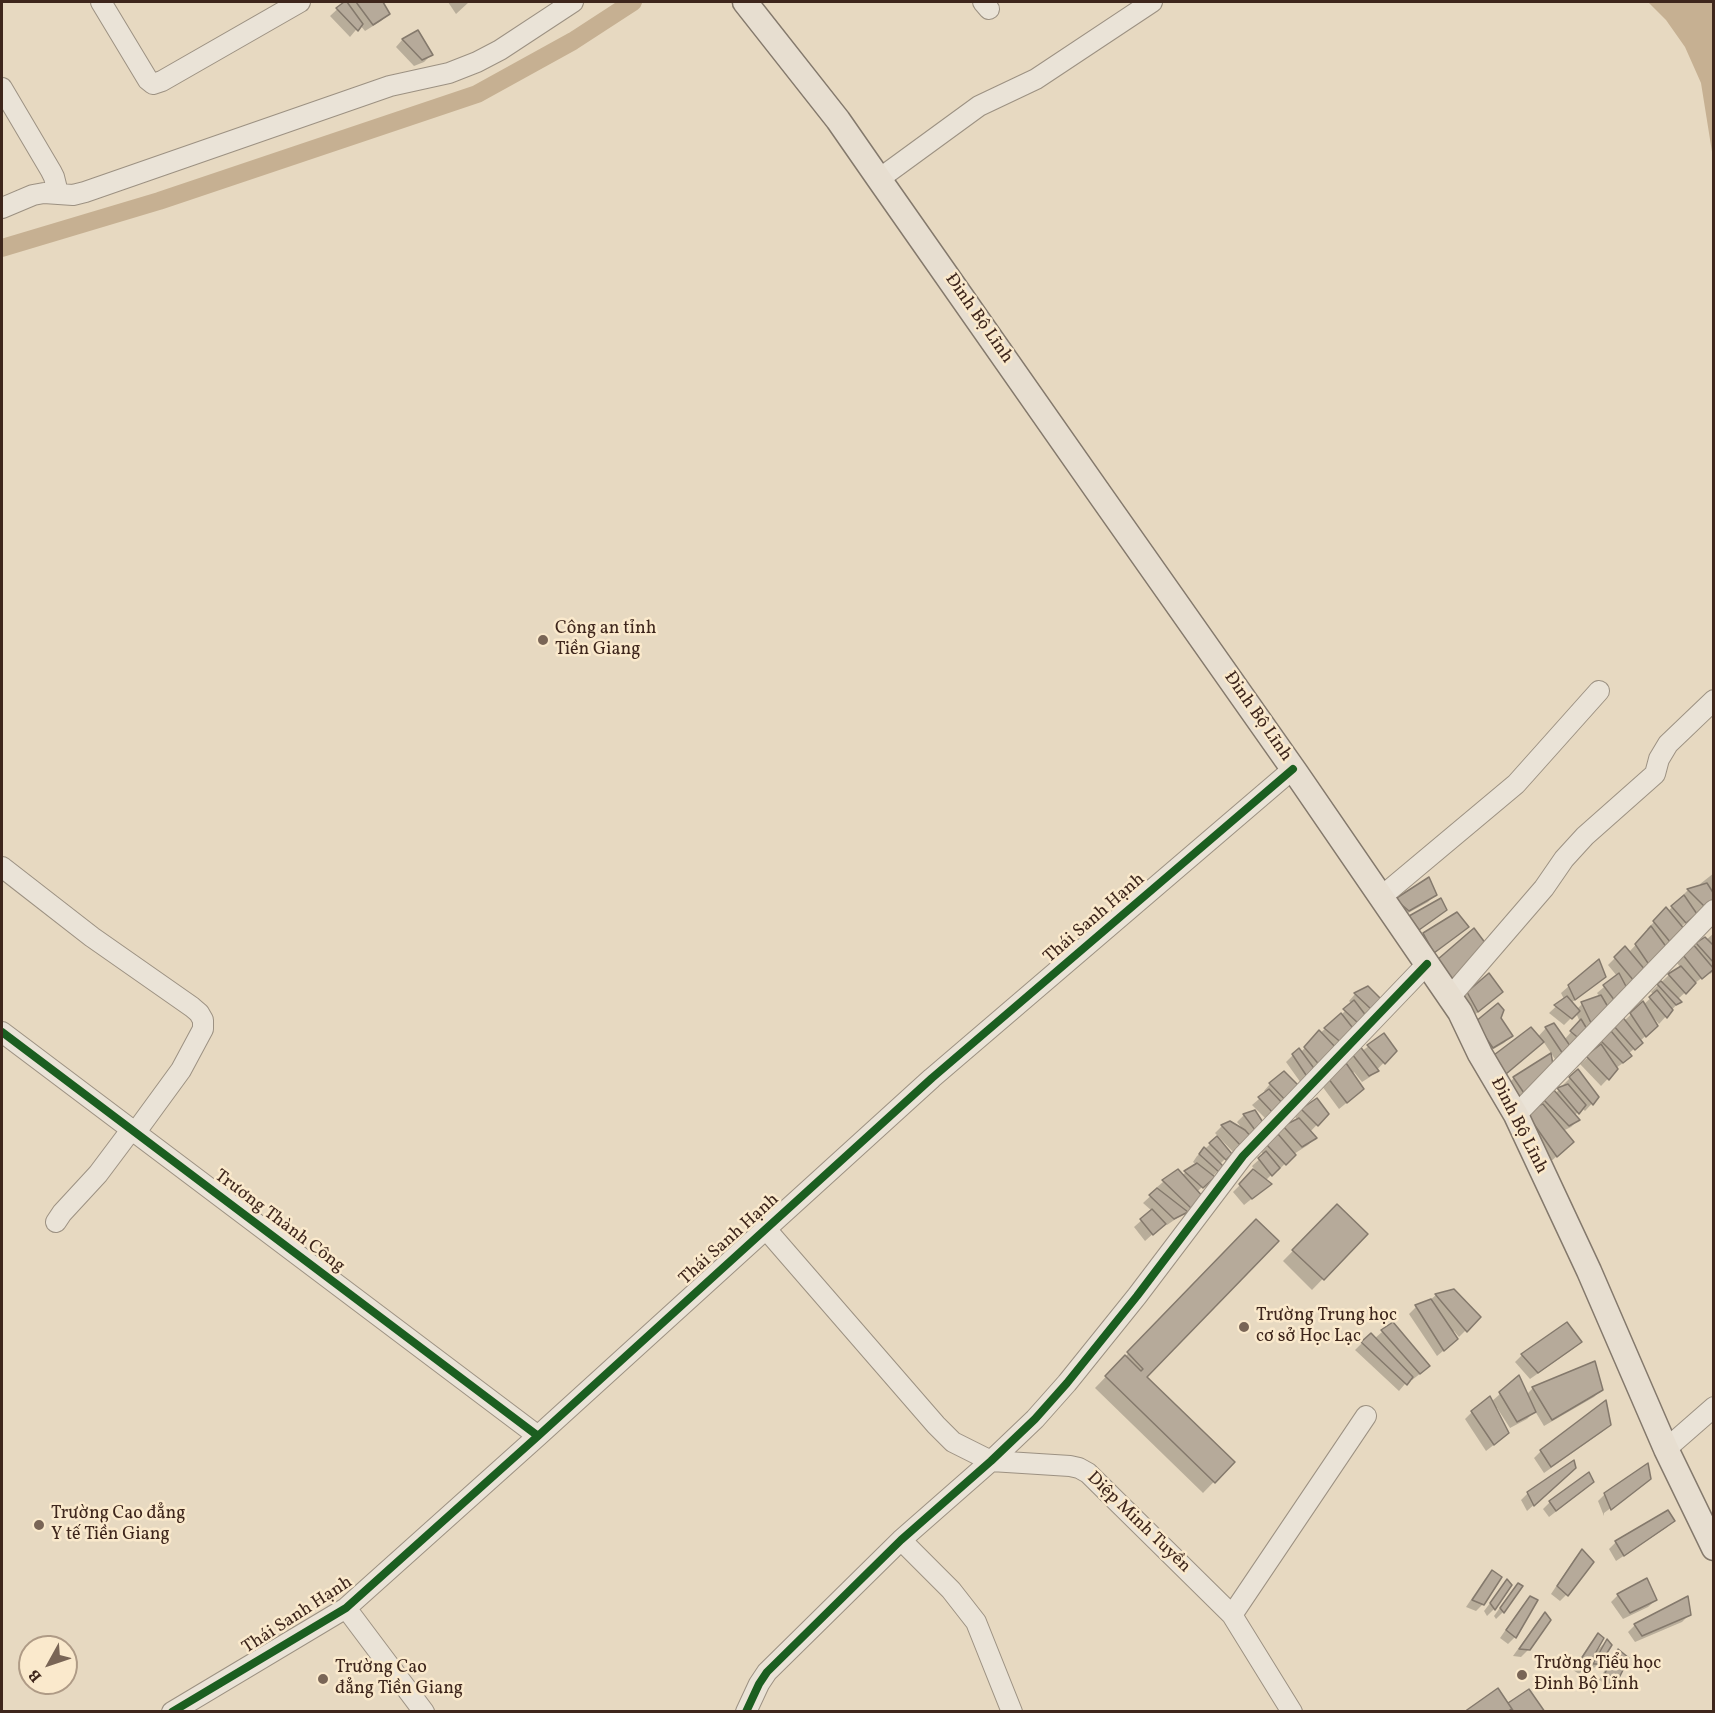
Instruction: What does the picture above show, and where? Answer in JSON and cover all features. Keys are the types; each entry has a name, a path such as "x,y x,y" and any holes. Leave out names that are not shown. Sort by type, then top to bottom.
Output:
{"main road":[{"name":"Đinh Bộ Lĩnh","path":"745,2 838,120 1293,769 1460,1012 1480,1054 1516,1115 1713,1548"}],"street":[{"path":"100,2 148,80 153,84 300,2"},
{"path":"2,208 33,195 52,192 73,195 85,192 390,86 449,73 501,50 573,2"},
{"path":"879,179 979,106 1035,80 1152,2"},
{"path":"2,88 51,171 58,193"},
{"path":"1381,897 1516,784 1599,691"},
{"path":"1450,997 1544,888 1585,836 1655,774 1659,759 1668,744 1713,700"},
{"name":"Thái Sanh Hạnh","path":"172,1712 346,1608 932,1078 1293,769"},
{"path":"2,867 92,937 199,1013 202,1020 203,1029 181,1070 56,1222"},
{"path":"1516,1115 1713,910"},
{"path":"746,1712 766,1672 902,1540 1035,1419 1137,1296 1243,1156 1427,964"},
{"name":"Trương Thành Công","path":"2,1032 538,1436"},
{"name":"Diệp Minh Tuyền","path":"765,1228 953,1442 991,1461 1070,1466 1088,1473 1232,1615 1292,1712"},
{"path":"1666,1449 1713,1407"},
{"path":"1232,1615 1366,1416"},
{"path":"902,1540 951,1590 976,1622 1012,1712"},
{"path":"346,1608 424,1712"}],"shaded area":[{"path":"1648,2 1713,2 1713,158 1701,83 1685,47 1666,20"}],"building":[{"path":"347,2 363,24 358,31 336,8"},
{"path":"356,2 383,2 390,14 373,25"},
{"path":"418,30 433,55 422,60 402,39"},
{"path":"1429,877 1437,895 1409,911 1395,899"},
{"path":"1707,883 1714,894 1714,904 1707,909 1687,889"},
{"path":"1684,895 1697,914 1686,923 1671,906"},
{"path":"1441,898 1447,910 1419,930 1409,916"},
{"path":"1666,907 1685,930 1671,943 1653,921"},
{"path":"1457,912 1469,927 1434,953 1423,933"},
{"path":"1651,926 1670,952 1652,969 1635,944"},
{"path":"1474,928 1486,944 1452,979 1437,960"},
{"path":"1705,937 1714,946 1714,963 1696,943"},
{"path":"1692,943 1714,969 1702,979 1683,955"},
{"path":"1625,946 1646,971 1634,981 1614,957"},
{"path":"1599,959 1606,977 1575,1000 1568,985"},
{"path":"1681,966 1696,983 1686,994 1668,974"},
{"path":"1489,973 1503,992 1478,1012 1467,992"},
{"path":"1619,973 1629,992 1618,1005 1603,985"},
{"path":"1661,981 1682,1002 1676,1005 1657,984"},
{"path":"1368,986 1383,1001 1373,1011 1354,993"},
{"path":"1657,990 1673,1010 1667,1018 1649,997"},
{"path":"1601,995 1611,1012 1593,1027 1581,1002"},
{"path":"1567,996 1580,1011 1572,1019 1554,1005"},
{"path":"1354,1000 1367,1017 1359,1024 1343,1009"},
{"path":"1643,1001 1658,1026 1646,1037 1630,1013"},
{"path":"1498,1003 1504,1010 1501,1018 1513,1036 1493,1048 1475,1022"},
{"path":"1341,1013 1356,1032 1344,1045 1324,1028"},
{"path":"1621,1015 1643,1043 1635,1050 1613,1025"},
{"path":"1581,1019 1590,1034 1582,1041 1570,1031"},
{"path":"1554,1023 1573,1050 1565,1057 1545,1027"},
{"path":"1531,1027 1544,1042 1506,1074 1490,1058"},
{"path":"1319,1030 1340,1052 1322,1068 1304,1047"},
{"path":"1611,1031 1632,1056 1623,1063 1598,1038"},
{"path":"1384,1033 1397,1051 1385,1064 1367,1045"},
{"path":"1601,1044 1618,1069 1609,1080 1586,1056"},
{"path":"1359,1045 1379,1071 1369,1076 1352,1054"},
{"path":"1299,1048 1316,1071 1308,1078 1292,1054"},
{"path":"1551,1053 1554,1071 1526,1096 1513,1077"},
{"path":"1346,1063 1364,1089 1347,1103 1328,1078"},
{"path":"1578,1069 1599,1097 1593,1105 1569,1077"},
{"path":"1284,1071 1301,1088 1288,1103 1269,1083"},
{"path":"1568,1084 1586,1105 1579,1114 1557,1088"},
{"path":"1269,1089 1284,1105 1276,1116 1258,1097"},
{"path":"1553,1089 1580,1120 1569,1126 1544,1100"},
{"path":"1317,1098 1329,1114 1318,1126 1301,1109"},
{"path":"1543,1104 1574,1142 1557,1157 1524,1110"},
{"path":"1255,1110 1266,1127 1258,1134 1243,1114"},
{"path":"1299,1118 1317,1138 1302,1147 1283,1126"},
{"path":"1230,1121 1245,1130 1253,1139 1243,1148 1221,1125"},
{"path":"1278,1134 1296,1155 1286,1165 1266,1144"},
{"path":"1217,1136 1232,1154 1226,1160 1209,1143"},
{"path":"1204,1147 1223,1166 1219,1172 1199,1154"},
{"path":"1266,1151 1280,1168 1272,1176 1258,1158"},
{"path":"1197,1163 1215,1177 1203,1188 1184,1171"},
{"path":"1178,1169 1204,1198 1193,1210 1162,1180"},
{"path":"1253,1169 1272,1184 1252,1199 1239,1184"},
{"path":"1157,1188 1188,1212 1174,1219 1149,1195"},
{"path":"1337,1204 1368,1234 1324,1280 1292,1250"},
{"path":"1152,1209 1166,1224 1153,1235 1140,1219"},
{"path":"1256,1219 1279,1241 1147,1377 1235,1462 1215,1483 1105,1376 1125,1355 1141,1371 1143,1369 1127,1352"},
{"path":"1454,1289 1481,1317 1467,1332 1435,1294"},
{"path":"1431,1299 1458,1339 1444,1351 1415,1305"},
{"path":"1393,1322 1430,1366 1420,1374 1381,1330"},
{"path":"1567,1322 1582,1342 1538,1373 1521,1354"},
{"path":"1371,1333 1413,1377 1407,1385 1361,1342"},
{"path":"1595,1361 1603,1390 1552,1420 1532,1387"},
{"path":"1519,1375 1536,1412 1517,1422 1499,1392"},
{"path":"1490,1396 1509,1433 1494,1445 1471,1411"},
{"path":"1606,1400 1611,1425 1551,1467 1540,1450"},
{"path":"1574,1460 1576,1468 1534,1506 1527,1492"},
{"path":"1648,1463 1651,1479 1611,1510 1604,1493"},
{"path":"1589,1472 1594,1482 1556,1511 1549,1501"},
{"path":"1668,1510 1675,1521 1624,1556 1615,1541"},
{"path":"1582,1549 1594,1562 1568,1596 1557,1586"},
{"path":"1492,1570 1502,1577 1484,1605 1472,1600"},
{"path":"1647,1578 1657,1600 1630,1613 1617,1594"},
{"path":"1507,1579 1512,1585 1495,1610 1490,1603"},
{"path":"1518,1583 1523,1586 1504,1613 1500,1608"},
{"path":"1530,1596 1538,1600 1516,1638 1506,1630"},
{"path":"1688,1596 1691,1615 1642,1636 1634,1624"},
{"path":"1545,1612 1551,1620 1530,1650 1519,1649"},
{"path":"1598,1633 1604,1638 1587,1668 1579,1662"},
{"path":"1607,1639 1612,1645 1600,1664 1593,1664"},
{"path":"1618,1649 1629,1658 1618,1680 1605,1673"},
{"path":"1498,1688 1512,1709 1507,1712 1464,1712"},
{"path":"1529,1689 1545,1712 1514,1712 1508,1703"}],"waterway":[{"path":"2,248 159,201 477,94 573,41 633,2"}],"cycle path":[{"path":"172,1712 346,1608 932,1078 1293,769"},
{"path":"746,1712 767,1672 901,1540 1035,1419 1137,1296 1243,1156 1427,964"},
{"path":"2,1032 538,1436"}],"place":[{"name":"Công an tỉnh Tiền Giang","path":"543,640"},
{"name":"Trường Trung học cơ sở Học Lạc","path":"1244,1327"},
{"name":"Trường Cao đẳng Y tế Tiền Giang","path":"39,1525"},
{"name":"Trường Tiểu học Đinh Bộ Lĩnh","path":"1522,1675"},
{"name":"Trường Cao đẳng Tiền Giang","path":"323,1679"}]}
